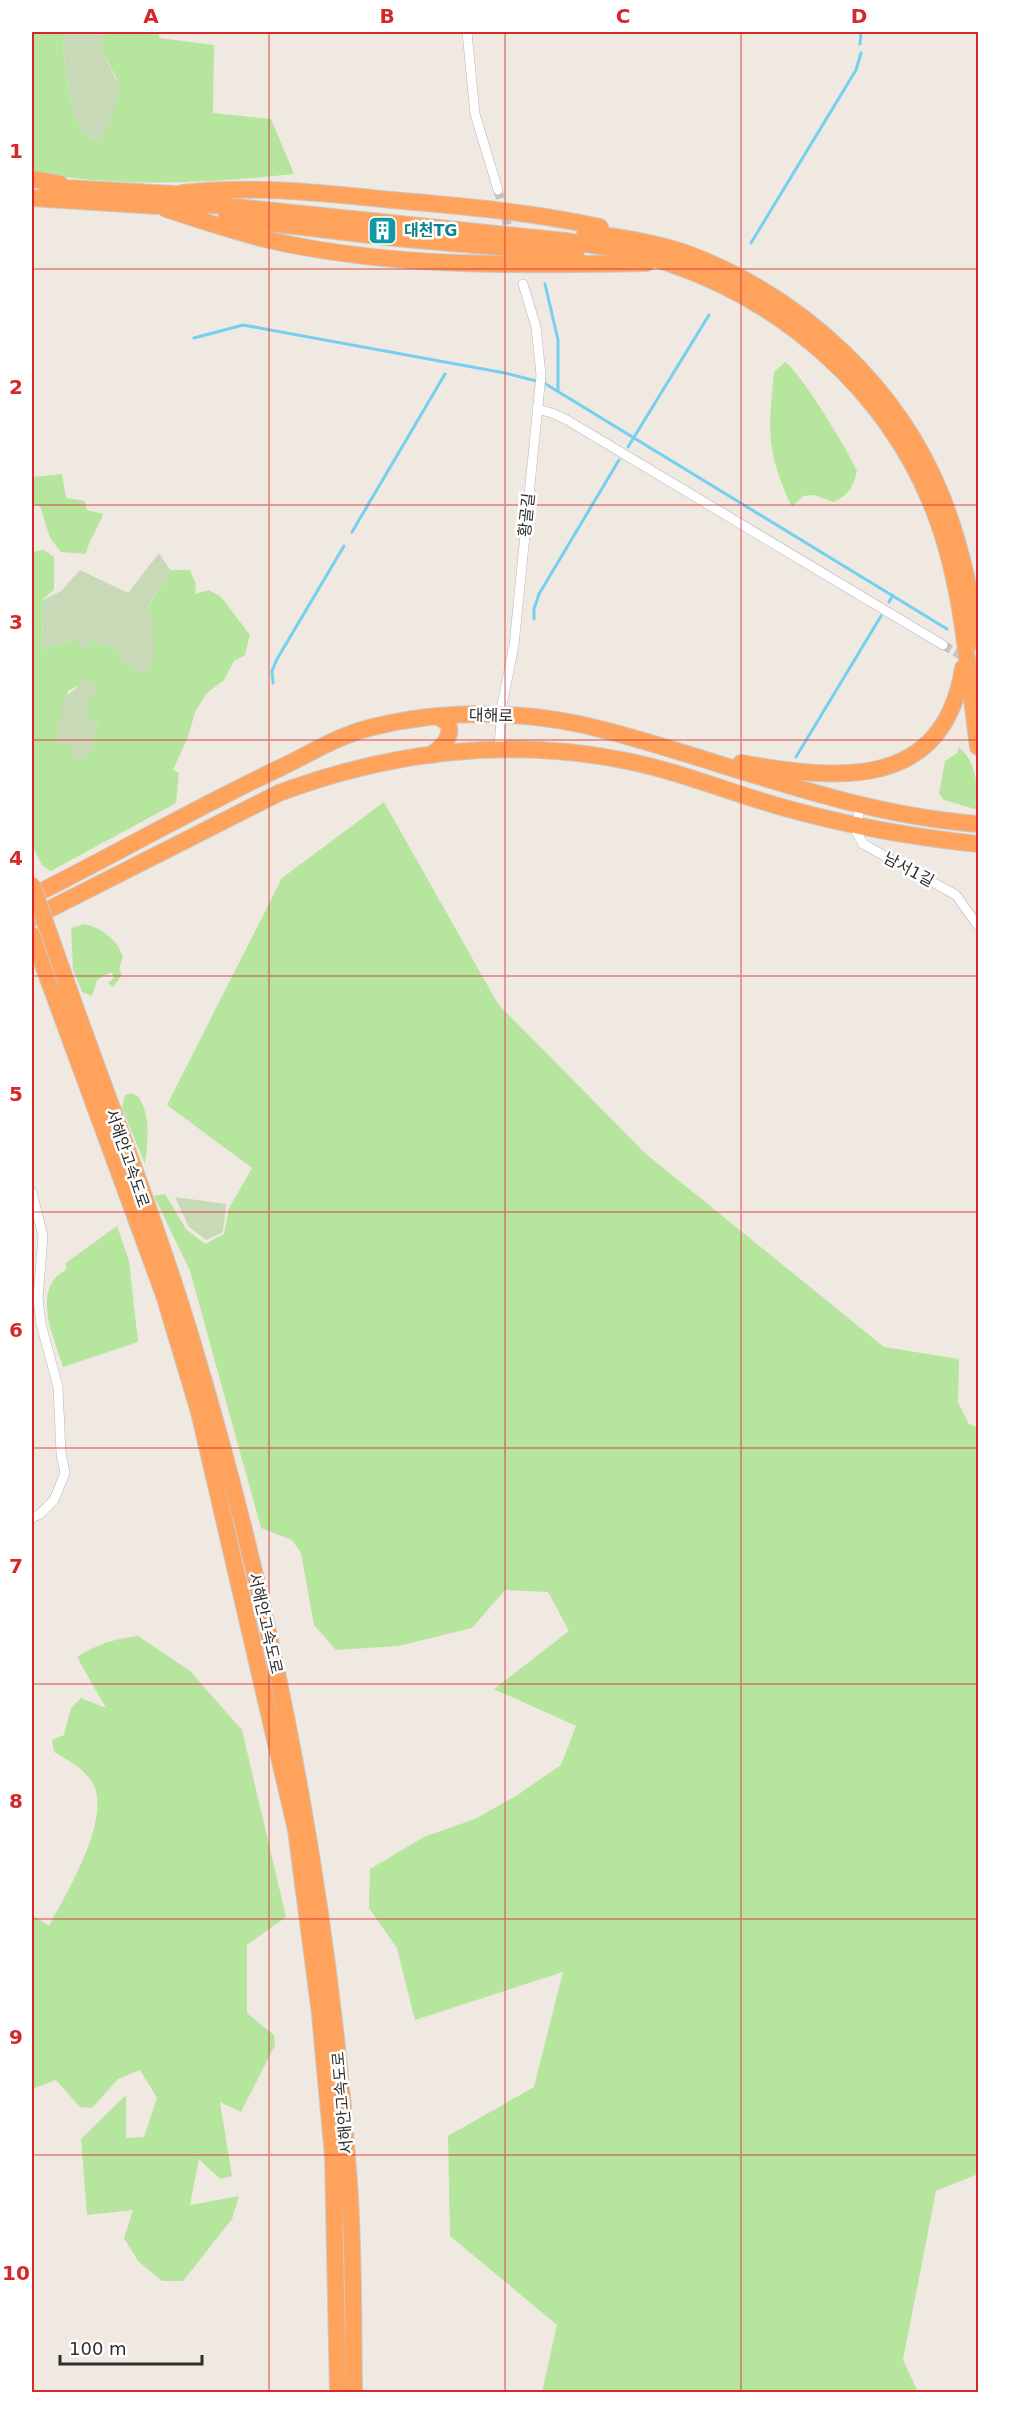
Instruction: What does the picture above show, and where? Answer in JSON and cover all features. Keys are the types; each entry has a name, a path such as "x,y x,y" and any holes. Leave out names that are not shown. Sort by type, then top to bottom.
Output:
{"highway":[{"path":"32,179 74,193"},
{"path":"32,186 157,206 297,246 348,253 498,265 668,255"},
{"path":"32,206 74,193"},
{"path":"32,198 74,193 177,194 529,226 609,236 668,255 735,291 794,329 837,365 884,420 911,464 931,503 972,646 978,747"},
{"path":"157,206 218,205 484,231 668,255"},
{"path":"670,749 816,774 866,773 893,765 919,752 945,720 960,685 972,646"},
{"name":"대해로","path":"32,896 329,743 370,728 439,717 501,715 573,723 670,749 860,806 978,824"},
{"path":"430,755 442,746 448,736 448,723 439,717"},
{"path":"573,723 564,736 566,744 574,752"},
{"name":"대해로","path":"32,918 279,793 362,766 430,755 499,748 574,752 658,768 771,804 856,826 978,844"},
{"name":"서해안고속도로","path":"32,885 59,986 164,1295 199,1412 296,1830 320,2014 333,2156 338,2392"},
{"name":"서해안고속도로","path":"32,935 59,986 189,1332 241,1518 281,1687 320,1913 336,2046 349,2184 354,2392"}],"street":[{"path":"467,32 475,114 498,190"},
{"name":"황골길","path":"499,748 501,715 514,645 541,375 536,327 523,284"},
{"path":"537,409 552,412 567,420 943,645"},
{"path":"856,826 860,806"},
{"name":"남서1길","path":"856,826 856,831 863,844 956,895 978,926"},
{"path":"32,1192 43,1236 38,1298 41,1324 58,1387 61,1452 65,1473 54,1500 40,1514 32,1518"}],"green space":[{"path":"32,32 63,32 64,60 71,99 84,132 93,139 104,138 117,80 100,45 107,32 158,32 160,38 214,45 213,113 271,119 294,174 196,182 130,182 32,172"},
{"path":"63,32 107,32 100,45 121,91 104,138 93,139 84,132 77,118 67,79"},
{"path":"785,362 812,395 857,471 850,490 833,502 815,495 803,496 792,507 777,471 771,441 771,411 774,372"},
{"path":"62,474 66,498 85,501 87,510 103,514 86,554 61,552 50,538 40,506 32,504 32,477"},
{"path":"43,550 54,557 54,590 43,599 42,650 75,639 90,647 90,640 118,650 125,664 146,611 170,570 190,570 196,584 195,594 209,590 221,597 250,635 245,655 234,661 224,680 207,693 196,710 187,739 173,770 179,773 176,803 51,871 42,865 32,845 32,552","holes":["80,685 89,697 89,720 99,722 92,739 72,751 69,744 56,737 68,691"]},
{"path":"159,553 170,570 146,610 152,615 155,654 152,667 140,674 125,664 118,650 90,640 90,647 83,648 75,639 42,650 43,600 61,591 80,570 128,593"},
{"path":"89,678 93,685 100,685 98,694 89,697 89,720 99,722 92,739 93,749 75,763 69,744 57,743 56,737 62,711 61,700 80,685 79,679"},
{"path":"959,747 973,768 977,784 978,810 944,800 939,794 945,761 957,753"},
{"path":"384,802 498,1004 646,1154 884,1347 959,1359 958,1402 969,1424 978,1427 978,2174 936,2191 903,2360 918,2392 542,2392 557,2325 450,2236 448,2136 534,2087 563,1972 415,2020 397,1948 369,1908 370,1869 424,1837 475,1819 516,1796 561,1765 576,1726 494,1689 569,1631 548,1592 505,1590 472,1628 398,1646 336,1650 314,1625 301,1553 292,1540 261,1528 190,1271 154,1196 165,1194 186,1229 205,1244 224,1234 229,1208 252,1168 167,1105 282,878"},
{"path":"85,924 109,936 123,957 119,969 122,975 113,987 108,983 114,978 111,972 97,980 92,996 82,992 73,969 71,928"},
{"path":"131,1093 138,1096 147,1120 148,1138 145,1164 122,1108 125,1095"},
{"path":"175,1197 226,1204 223,1232 206,1240 189,1227"},
{"path":"117,1226 129,1261 138,1342 63,1367 48,1314 49,1289 55,1278 66,1270 66,1263"},
{"path":"138,1636 190,1671 242,1730 286,1917 247,1945 247,2013 274,2035 275,2045 241,2112 220,2102 232,2176 220,2179 199,2159 190,2205 239,2196 232,2219 183,2281 162,2281 138,2261 124,2238 133,2210 87,2215 81,2139 126,2095 126,2138 144,2137 157,2098 140,2070 118,2079 92,2108 80,2107 56,2080 32,2089 32,1915 49,1926 85,1854 97,1813 97,1795 91,1780 79,1768 54,1752 52,1740 64,1735 71,1708 81,1698 106,1708 77,1657 106,1643"}],"waterway":[{"path":"860,44 861,32"},
{"path":"751,243 856,70 861,53"},
{"path":"545,284 558,340 558,391"},
{"path":"628,447 709,315"},
{"path":"194,338 243,325 505,373 544,383 947,629"},
{"path":"352,532 445,374"},
{"path":"534,619 534,609 539,594 619,460"},
{"path":"273,683 272,671 277,659 344,546"},
{"path":"889,602 893,595"},
{"path":"796,757 881,616"}],"tunnel":[{"path":"498,190 511,238"},
{"path":"943,645 978,665"}],"place":[{"name":"대천TG","path":"383,230"}]}
